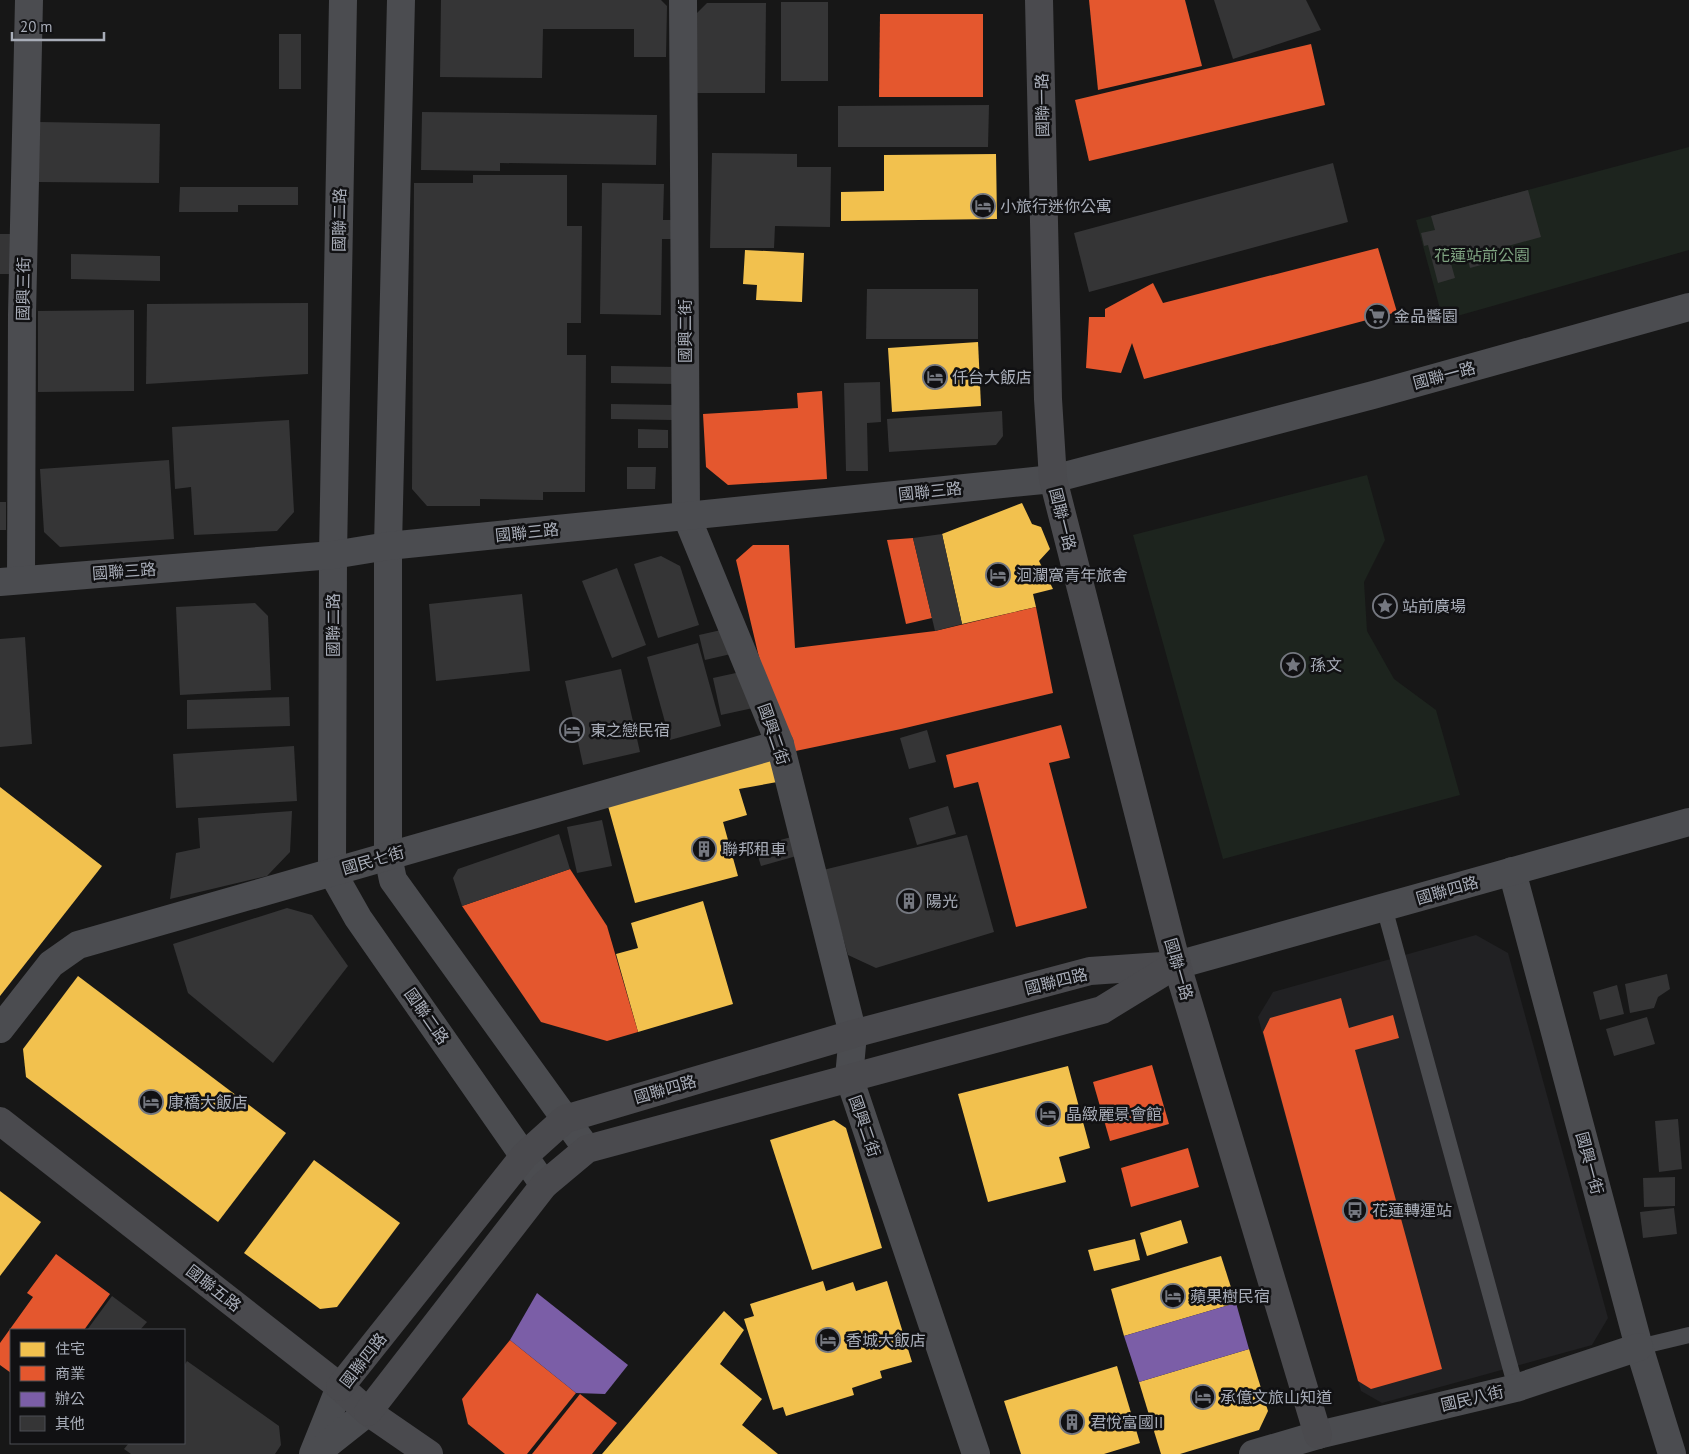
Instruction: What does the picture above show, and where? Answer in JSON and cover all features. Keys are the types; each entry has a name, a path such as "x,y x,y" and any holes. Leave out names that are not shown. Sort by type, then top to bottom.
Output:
{"street":[{"name":"國興三街","path":"10,580 11,315 29,0"},
{"name":"國聯二路","path":"343,0 333,555 332,872 358,918 544,1185"},
{"path":"401,0 388,546 388,856 393,880 586,1149"},
{"name":"國興二街","path":"683,0 686,515 780,744 852,1034 849,1077 976,1454"},
{"name":"國聯一路","path":"1039,0 1048,399 1053,479 1177,964 1321,1444"},
{"name":"國聯一路","path":"1053,479 1372,395 1689,308"},
{"name":"國聯三路","path":"10,580 333,555 388,546 1053,479"},
{"name":"國民七街","path":"0,1029 51,964 78,946 780,744"},
{"name":"國聯四路","path":"314,1454 340,1387 524,1156 565,1119 852,1034 1090,971 1177,964 1689,822"},
{"name":"國興一街","path":"1512,872 1639,1347 1672,1454"},
{"name":"國聯四路","path":"314,1454 368,1412 544,1185 586,1149 1102,1010 1177,964"},
{"name":"國聯五路","path":"0,1121 340,1387 368,1412 428,1454"},
{"name":"國民八街","path":"1252,1454 1321,1444 1516,1388 1639,1347"}],"lane":[{"path":"1384,907 1516,1388"},
{"name":"國民八街","path":"1639,1347 1689,1335"}],"shaded area":[{"name":"花蓮轉運站","path":"1476,935 1508,953 1608,1318 1592,1345 1382,1403 1361,1391 1258,1017 1273,992"}],"green space":[{"name":"花蓮站前公園","path":"1689,147 1689,250 1443,320 1416,220"},
{"path":"1367,475 1385,540 1364,582 1367,631 1394,679 1436,710 1460,795 1223,859 1133,535"}],"building: 住宅":[{"path":"996,154 997,219 841,221 841,192 884,191 884,155"},
{"path":"745,250 804,253 802,302 756,300 757,285 743,284"},
{"name":"仟台大飯店","path":"978,342 981,406 892,412 888,348"},
{"name":"洄瀾窩青年旅舍","path":"1022,503 1032,524 1041,527 1050,549 1039,561 1053,589 1033,594 1036,607 962,624 942,534"},
{"path":"770,759 788,780 739,789 747,815 723,822 738,876 635,903 606,799"},
{"path":"0,787 102,866 0,996"},
{"path":"703,901 733,1004 638,1032 616,954 638,948 631,923"},
{"name":"康橋大飯店","path":"78,976 286,1133 218,1222 26,1077 23,1049"},
{"path":"1068,1066 1090,1148 1059,1157 1066,1182 988,1202 958,1094"},
{"path":"834,1120 846,1128 882,1248 812,1270 770,1140"},
{"path":"314,1160 400,1223 337,1307 320,1309 244,1253"},
{"path":"0,1191 41,1222 0,1276"},
{"path":"1181,1220 1188,1243 1147,1256 1140,1233"},
{"path":"1135,1239 1140,1260 1094,1271 1088,1250"},
{"name":"蘋果樹民宿","path":"1221,1256 1236,1303 1124,1336 1111,1289"},
{"name":"香城大飯店","path":"823,1281 826,1291 853,1282 856,1291 887,1281 912,1362 880,1371 882,1378 852,1388 854,1395 786,1416 783,1407 773,1410 744,1319 754,1316 750,1304"},
{"path":"724,1311 744,1330 720,1364 762,1399 742,1425 778,1454 602,1454"},
{"name":"承億文旅山知道","path":"1249,1349 1268,1411 1259,1430 1180,1454 1161,1454 1139,1382"},
{"name":"君悅富國II","path":"1117,1366 1140,1443 1104,1454 1021,1454 1004,1401"}],"building: 商業":[{"path":"1089,0 1185,0 1202,66 1098,90"},
{"path":"880,14 983,14 983,97 879,97"},
{"path":"1311,44 1325,105 1089,161 1075,100"},
{"path":"1378,248 1397,312 1144,379 1132,343 1121,373 1086,368 1089,317 1105,317 1105,309 1153,283 1163,303"},
{"path":"822,391 827,479 728,485 706,467 703,414 798,408 797,393"},
{"path":"913,538 932,618 906,624 887,540"},
{"path":"753,545 789,545 795,648 935,631 1036,607 1053,693 901,729 786,753 758,653 736,560"},
{"path":"1061,725 1070,758 1049,763 1087,908 1016,927 978,782 954,788 946,755"},
{"path":"570,869 607,926 638,1032 607,1041 541,1022 462,906"},
{"name":"花蓮轉運站","path":"1341,998 1349,1028 1393,1015 1399,1038 1355,1050 1442,1369 1371,1389 1358,1381 1263,1032 1270,1018"},
{"path":"1152,1065 1169,1124 1110,1141 1093,1082"},
{"path":"1188,1148 1199,1187 1131,1207 1121,1168"},
{"path":"56,1254 110,1294 85,1329 10,1329 33,1297 27,1293"},
{"path":"10,1329 10,1372 0,1365 0,1343"},
{"path":"510,1340 576,1393 527,1454 505,1454 468,1424 462,1399"},
{"path":"580,1394 617,1423 592,1454 532,1454"}],"building: 辦公":[{"path":"537,1293 628,1365 605,1394 576,1393 510,1340"},
{"path":"1236,1303 1249,1349 1139,1382 1124,1336"}],"building: 其他":[{"path":"441,0 661,0 667,6 666,57 634,57 634,29 543,29 542,78 440,77"},
{"path":"1214,0 1306,0 1321,30 1233,59"},
{"path":"781,2 828,2 828,81 781,81"},
{"path":"707,3 766,3 765,93 691,93 692,18"},
{"path":"279,34 301,34 301,89 279,89"},
{"path":"989,105 988,147 838,147 838,106"},
{"path":"422,112 657,115 656,165 500,163 500,171 421,170"},
{"path":"39,122 160,124 159,183 38,182"},
{"path":"712,153 797,154 797,167 831,167 830,227 775,226 774,248 710,248"},
{"path":"1333,163 1348,222 1089,292 1074,233"},
{"path":"473,175 567,175 567,226 582,226 581,323 567,323 567,355 586,355 585,492 543,492 543,500 480,499 480,506 427,506 412,489 414,183 473,183"},
{"path":"602,183 664,184 663,220 672,220 671,239 662,239 661,315 600,314"},
{"path":"180,187 298,187 298,205 238,205 238,212 179,212"},
{"path":"1528,190 1541,237 1497,249 1500,260 1470,268 1467,256 1450,260 1455,278 1438,283 1428,245 1424,246 1421,233 1435,230 1431,216"},
{"path":"0,234 29,234 28,274 0,274"},
{"path":"71,254 160,256 160,281 71,279"},
{"path":"867,289 978,289 978,339 866,339"},
{"path":"308,303 308,374 146,384 147,304"},
{"path":"134,310 134,391 38,392 38,311"},
{"path":"611,366 678,367 677,384 611,383"},
{"path":"880,382 881,422 867,423 868,471 846,471 844,383"},
{"path":"611,404 673,405 673,420 611,419"},
{"path":"1002,411 1003,436 996,445 889,452 887,419"},
{"path":"289,420 294,512 277,531 194,535 191,487 175,489 172,427"},
{"path":"638,429 668,430 668,448 638,448"},
{"path":"169,460 174,539 60,547 44,532 40,469"},
{"path":"627,467 656,467 655,489 627,489"},
{"path":"0,502 6,502 6,530 0,530"},
{"path":"942,534 962,624 935,631 913,538"},
{"path":"661,556 680,566 699,625 658,638 634,564"},
{"path":"617,568 646,645 612,658 582,581"},
{"path":"522,594 530,671 436,681 429,604"},
{"path":"255,603 268,616 271,690 180,695 176,607"},
{"path":"739,626 744,651 705,660 699,635"},
{"path":"25,637 32,744 0,747 0,639"},
{"path":"698,643 721,726 670,740 647,657"},
{"path":"621,669 640,752 583,765 565,681"},
{"path":"745,671 753,708 721,715 713,678"},
{"path":"289,697 290,726 187,729 187,700"},
{"path":"927,730 936,762 909,769 900,738"},
{"path":"294,746 297,801 176,808 173,754"},
{"path":"948,806 956,834 917,845 909,818"},
{"path":"292,811 290,852 267,876 170,899 176,853 200,848 198,818"},
{"path":"602,820 612,866 577,873 567,827"},
{"path":"559,834 570,869 462,906 453,878 458,869"},
{"name":"陽光","path":"967,835 994,932 876,968 848,955 823,870"},
{"path":"795,836 800,855 761,866 755,847"},
{"path":"287,908 312,915 348,966 273,1063 188,993 173,944"},
{"path":"1667,974 1670,989 1658,997 1654,1008 1630,1013 1625,984"},
{"path":"1617,985 1624,1014 1600,1020 1593,992"},
{"path":"1647,1017 1655,1044 1614,1056 1606,1029"},
{"path":"1678,1119 1682,1169 1659,1172 1655,1121"},
{"path":"1675,1177 1675,1206 1644,1207 1643,1178"},
{"path":"1674,1208 1677,1234 1643,1238 1640,1212"},
{"path":"112,1296 147,1322 141,1329 88,1329"},
{"path":"187,1361 279,1426 281,1445 275,1454 131,1454 124,1449 128,1444 185,1444 185,1364"}],"place":[{"name":"小旅行迷你公寓","path":"983,206"},
{"name":"金品醬園","path":"1377,316"},
{"name":"仟台大飯店","path":"935,377"},
{"name":"洄瀾窩青年旅舍","path":"998,575"},
{"name":"站前廣場","path":"1385,606"},
{"name":"孫文","path":"1293,665"},
{"name":"東之戀民宿","path":"572,730"},
{"name":"聯邦租車","path":"704,849"},
{"name":"陽光","path":"909,901"},
{"name":"康橋大飯店","path":"151,1102"},
{"name":"晶緻麗景會館","path":"1048,1114"},
{"name":"花蓮轉運站","path":"1355,1210"},
{"name":"蘋果樹民宿","path":"1173,1296"},
{"name":"香城大飯店","path":"828,1340"},
{"name":"承億文旅山知道","path":"1203,1397"},
{"name":"君悅富國II","path":"1072,1422"}]}
